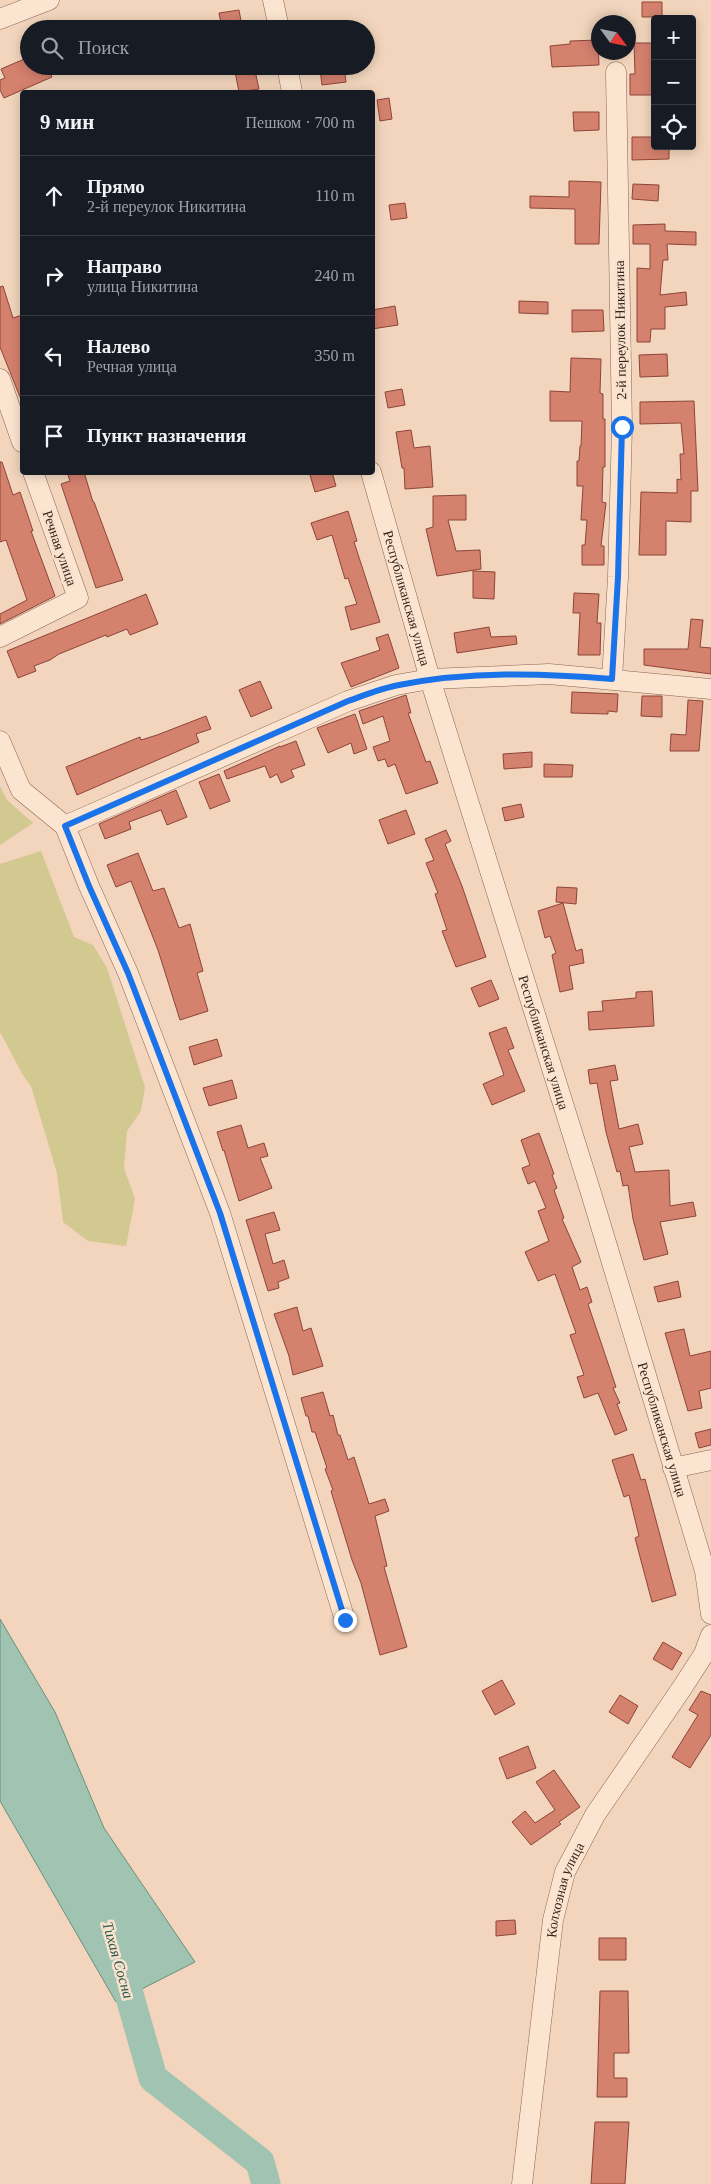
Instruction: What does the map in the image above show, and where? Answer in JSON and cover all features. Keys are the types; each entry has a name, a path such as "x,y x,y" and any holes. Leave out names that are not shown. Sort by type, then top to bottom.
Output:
{"street":[{"path":"0,19 49,0"},
{"path":"273,0 277,20"},
{"name":"2-й переулок Никитина","path":"612,679 618,577 622,427 616,72"},
{"path":"289,75 292,90"},
{"path":"0,379 20,436"},
{"name":"Речная улица","path":"0,637 78,598 34,475"},
{"name":"Республиканская улица","path":"371,475 430,679 592,1193 704,1571 711,1614"},
{"path":"65,826 348,701 396,685 430,679 549,674 711,689"},
{"path":"0,741 21,790 65,826 89,886 128,973 220,1213 345,1620"},
{"path":"672,1468 711,1460"},
{"name":"Колхозная улица","path":"522,2184 553,1920 565,1872 594,1815 693,1671 704,1654 711,1635"}],"shaded area":[{"path":"0,786 7,800 33,823 0,845"},
{"path":"41,851 74,937 93,945 107,968 145,1087 141,1111 127,1131 124,1168 135,1199 126,1246 88,1241 63,1222 57,1173 31,1086 24,1077 0,1032 0,864"}],"water":[{"path":"0,1619 55,1712 104,1828 195,1962 116,2002 0,1801"}],"building":[{"path":"642,2 662,2 662,15 642,17"},
{"path":"239,10 241,20 220,20 219,13"},
{"path":"591,40 591,60 599,60 599,65 552,67 550,46 570,44 570,41"},
{"path":"636,43 651,43 651,95 630,95 630,74 635,74"},
{"path":"20,61 20,75 51,75 52,77 4,98 0,90 0,80 5,78 1,69"},
{"path":"236,75 256,75 259,89 239,90"},
{"path":"321,75 345,75 346,82 322,85"},
{"path":"389,98 392,119 380,121 377,100"},
{"path":"573,112 599,112 599,130 574,131"},
{"path":"632,137 651,137 651,150 669,150 669,159 632,160"},
{"path":"569,181 601,182 599,244 575,244 575,209 530,208 530,196 569,197"},
{"path":"633,184 659,185 658,201 632,199"},
{"path":"405,203 407,218 391,220 389,205"},
{"path":"665,224 665,231 696,232 696,245 667,244 668,260 663,260 660,295 686,292 687,305 665,307 665,329 651,329 650,342 637,342 637,268 650,269 650,244 633,244 633,225"},
{"path":"3,286 13,318 20,316 20,397 0,347 0,287"},
{"path":"519,301 548,302 548,314 519,313"},
{"path":"395,306 398,325 375,329 375,309"},
{"path":"572,310 603,310 604,331 572,332"},
{"path":"667,354 668,376 640,377 639,355"},
{"path":"571,358 601,359 600,393 603,394 603,419 605,419 605,467 603,467 602,502 606,503 601,546 604,546 604,565 582,565 582,545 585,545 587,520 581,520 583,486 577,486 577,461 579,461 581,446 582,421 550,421 550,391 570,392"},
{"path":"402,389 405,405 388,408 385,392"},
{"path":"694,401 698,491 691,491 691,522 666,521 666,555 639,555 641,492 677,493 677,479 681,480 680,454 684,454 681,423 640,424 640,402"},
{"path":"411,430 414,448 430,446 433,487 405,489 404,468 402,468 396,432"},
{"path":"0,462 2,462 13,495 20,492 33,531 31,531 55,596 0,624 0,614 27,600 6,540 0,542"},
{"path":"68,475 85,475 93,502 123,580 96,588 61,484 70,481"},
{"path":"310,475 333,475 336,486 315,492"},
{"path":"466,495 466,520 448,520 456,551 480,550 481,569 437,576 426,529 433,527 433,496"},
{"path":"348,511 357,541 354,542 380,622 351,630 345,607 357,604 348,578 345,579 332,535 317,540 311,523"},
{"path":"473,571 495,572 494,599 473,598"},
{"path":"574,593 599,594 597,623 601,623 600,655 578,655 580,613 573,613"},
{"path":"146,594 158,624 130,635 127,629 107,637 106,635 34,666 36,671 18,678 7,651"},
{"path":"691,619 703,620 700,647 711,648 711,674 644,665 644,649 688,649"},
{"path":"489,627 491,637 516,636 517,644 457,653 454,633"},
{"path":"388,634 399,668 351,687 341,663 380,650 376,638"},
{"path":"260,681 272,708 251,717 239,690"},
{"path":"572,692 618,694 617,712 608,711 608,714 571,713"},
{"path":"406,695 411,713 408,713 426,762 430,761 438,783 406,794 395,764 388,767 385,759 378,761 373,747 390,741 383,716 363,724 359,711"},
{"path":"642,696 662,696 662,717 641,716"},
{"path":"688,700 703,701 699,751 670,751 671,734 686,735"},
{"path":"355,714 367,749 354,754 351,743 328,753 317,728"},
{"path":"206,716 211,729 196,734 199,742 77,795 66,767 140,737 141,740 157,735"},
{"path":"296,741 305,765 291,770 294,777 281,783 277,774 270,778 265,766 227,779 224,771 280,746"},
{"path":"532,752 532,767 504,769 503,754"},
{"path":"544,764 573,765 572,777 544,777"},
{"path":"219,774 230,801 210,809 199,782"},
{"path":"176,790 187,817 167,825 161,810 129,822 131,829 105,839 99,824"},
{"path":"521,804 524,817 505,821 502,808"},
{"path":"406,810 415,834 388,844 379,820"},
{"path":"446,830 451,841 445,844 462,886 486,957 456,967 442,931 447,930 435,894 438,893 426,863 434,860 425,839"},
{"path":"138,853 153,891 164,888 179,928 190,924 203,971 197,973 208,1011 180,1020 158,950 131,881 116,887 107,865"},
{"path":"557,887 577,888 576,904 556,902"},
{"path":"563,903 576,951 582,949 584,963 569,966 573,989 560,992 552,955 556,953 550,936 545,938 538,911"},
{"path":"491,980 499,999 479,1007 471,988"},
{"path":"652,991 654,1026 589,1030 588,1012 603,1011 602,1001 636,998 636,992"},
{"path":"506,1027 514,1048 508,1050 525,1091 492,1105 483,1084 504,1075 489,1033"},
{"path":"217,1039 222,1056 194,1065 189,1047"},
{"path":"615,1065 618,1080 610,1081 619,1129 638,1124 643,1144 629,1147 635,1172 669,1170 670,1206 693,1202 696,1216 660,1222 668,1254 644,1260 633,1219 628,1185 623,1186 620,1171 617,1172 606,1132 597,1083 590,1084 588,1070"},
{"path":"232,1080 237,1098 209,1106 203,1088"},
{"path":"241,1125 248,1148 264,1143 268,1156 260,1158 272,1188 239,1201 217,1132"},
{"path":"539,1133 554,1174 552,1175 557,1188 554,1190 564,1218 562,1219 581,1262 572,1267 580,1290 587,1287 592,1302 588,1304 616,1387 613,1388 620,1403 617,1404 627,1430 615,1435 598,1393 584,1398 577,1377 584,1375 570,1335 576,1333 555,1274 538,1281 525,1252 549,1241 538,1211 546,1208 535,1181 528,1184 522,1168 530,1165 521,1140"},
{"path":"274,1212 280,1230 265,1234 273,1264 284,1260 289,1278 278,1282 279,1288 268,1291 246,1220"},
{"path":"678,1281 681,1297 658,1302 654,1287"},
{"path":"297,1307 303,1331 311,1328 323,1366 293,1375 289,1356 274,1314"},
{"path":"684,1329 690,1356 711,1351 711,1388 699,1391 702,1408 688,1411 665,1333"},
{"path":"323,1392 330,1416 333,1415 338,1435 340,1435 348,1460 354,1457 369,1504 385,1499 389,1511 375,1516 387,1566 384,1567 407,1647 380,1655 361,1583 331,1491 333,1490 325,1469 327,1468 315,1432 312,1432 308,1416 306,1416 301,1398"},
{"path":"711,1429 711,1445 699,1448 695,1433"},
{"path":"633,1454 641,1480 645,1479 676,1595 652,1602 635,1538 639,1536 629,1495 624,1497 612,1460"},
{"path":"663,1642 682,1653 672,1670 653,1659"},
{"path":"502,1680 515,1704 495,1715 482,1691"},
{"path":"701,1691 711,1695 711,1735 690,1768 672,1757 698,1715 689,1710"},
{"path":"620,1695 638,1706 628,1724 609,1712"},
{"path":"528,1746 536,1768 507,1779 499,1758"},
{"path":"554,1770 580,1807 559,1822 561,1824 531,1845 512,1822 525,1811 535,1823 555,1810 536,1782"},
{"path":"515,1920 516,1934 496,1936 496,1921"},
{"path":"599,1938 626,1938 626,1960 599,1960"},
{"path":"600,1991 628,1991 629,2053 614,2053 614,2078 627,2078 627,2097 597,2097"},
{"path":"595,2122 629,2122 625,2184 591,2184"}],"waterway":[{"name":"Тихая Сосна","path":"119,1959 153,2078 260,2162 266,2184"}],"route":[{"path":"345,1620 220,1213 128,973 89,886 65,826 348,701 396,685 430,679 549,674 612,679 618,577 622,427"}]}
